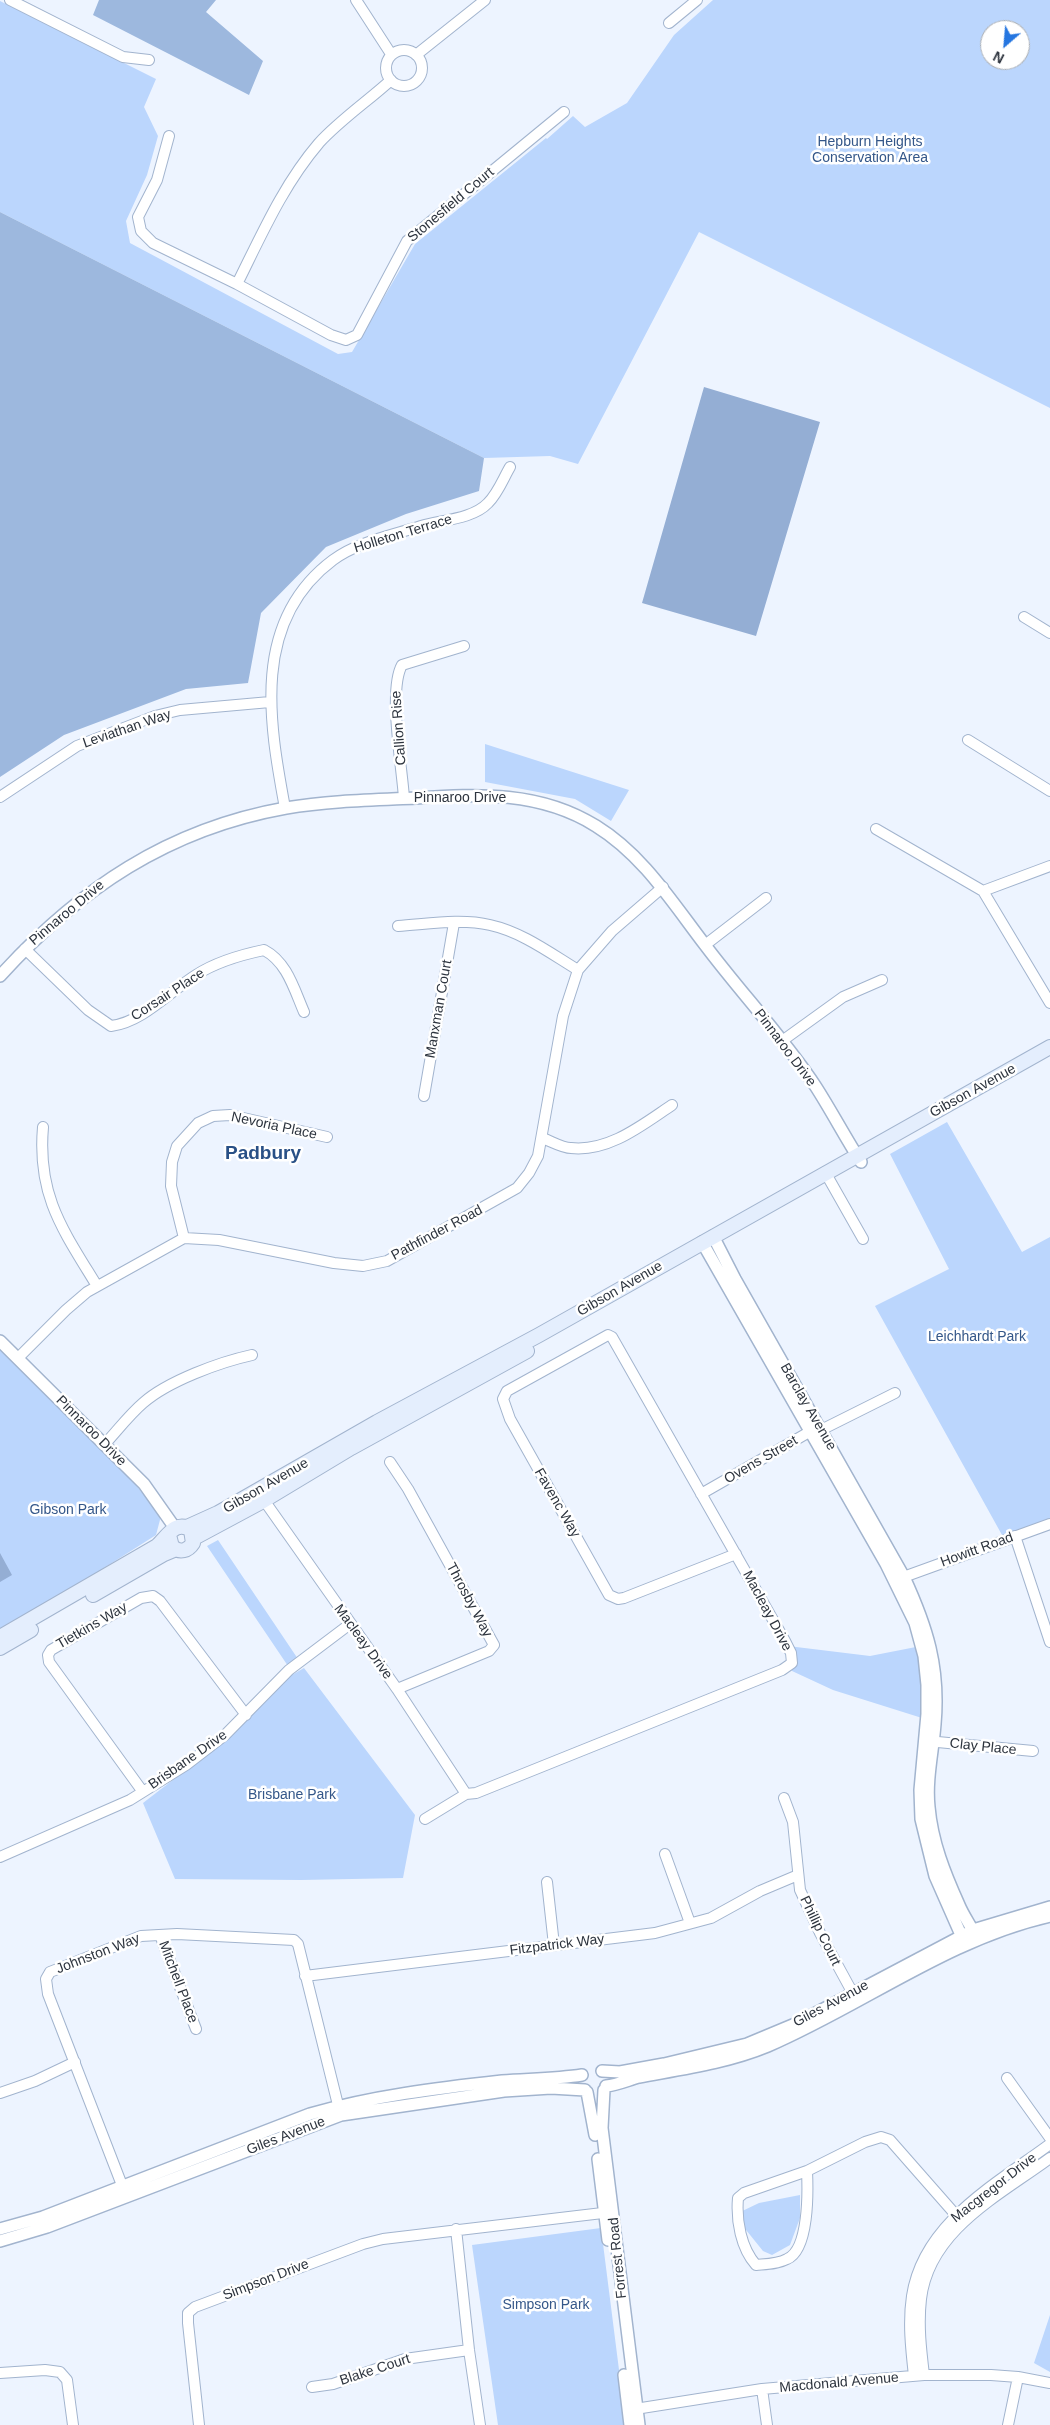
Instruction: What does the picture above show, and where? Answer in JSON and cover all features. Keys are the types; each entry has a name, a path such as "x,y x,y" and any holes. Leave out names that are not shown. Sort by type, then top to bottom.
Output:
{"main road":[{"name":"Gibson Avenue","path":"859,1159 1050,1047"},
{"name":"Gibson Avenue","path":"0,1637 83,1591 181,1532 218,1513 261,1496 377,1422 710,1243 827,1176 981,1097 1050,1055"},
{"path":"0,1648 164,1554 176,1549 188,1549 181,1532 170,1543 176,1549"}],"street":[{"path":"10,0 123,57 149,60"},
{"path":"356,0 391,54"},
{"path":"416,55 485,0"},
{"path":"669,23 697,0"},
{"path":"403,50 416,55 422,66 418,78 408,85 402,86 391,80 386,69 386,63 391,54 403,50"},
{"path":"237,284 276,205 300,167 321,142 391,80"},
{"name":"Stonesfield Court","path":"169,136 157,180 138,217 141,231 153,243 237,284 331,335 346,340 356,335 407,241 564,112"},
{"name":"Holleton Terrace","path":"285,808 278,770 270,702 273,662 285,620 296,600 333,560 351,550 423,526 477,512 488,503 510,467"},
{"path":"1024,617 1050,634"},
{"name":"Callion Rise","path":"404,798 396,698 397,674 402,665 464,646"},
{"name":"Leviathan Way","path":"0,797 77,746 155,716 180,710 270,702"},
{"path":"968,740 1050,791"},
{"name":"Pinnaroo Drive","path":"0,976 24,949 94,888 119,871 198,834 237,820 285,808 404,798 497,795 556,806 595,825 624,846 662,887 704,945 782,1041 815,1086 859,1159"},
{"path":"876,830 982,891 1050,1003"},
{"path":"982,891 1050,866"},
{"name":"Pathfinder Road","path":"184,1238 219,1240 334,1263 363,1266 386,1261 517,1188 529,1173 538,1156 561,1025 578,970 612,931 662,887"},
{"path":"704,945 766,898"},
{"path":"398,926 454,922 481,923 510,931 578,970"},
{"name":"Manxman Court","path":"424,1096 454,922"},
{"name":"Corsair Place","path":"24,949 88,1010 111,1026 122,1025 137,1017 196,975 216,964 264,950 282,964 304,1012"},
{"path":"782,1041 843,997 882,980"},
{"path":"542,1138 570,1148 609,1143 617,1140 672,1105"},
{"name":"Nevoria Place","path":"184,1238 171,1186 172,1162 177,1146 198,1123 213,1116 230,1115 327,1137"},
{"path":"43,1127 42,1170 56,1219 97,1286"},
{"path":"827,1176 863,1238"},
{"path":"18,1358 66,1310 97,1286 184,1238"},
{"name":"Barclay Avenue","path":"710,1243 735,1280 816,1431 920,1614 932,1651 937,1687 920,1790 921,1819 935,1876 963,1940"},
{"name":"Macleay Drive","path":"426,1819 466,1794 476,1793 584,1750 782,1670 792,1663 791,1653 785,1641 612,1337 608,1335"},
{"name":"Favenc Way","path":"608,1335 507,1392 502,1399 510,1419 609,1595 618,1599 624,1598 736,1554"},
{"name":"Pinnaroo Drive","path":"0,1341 144,1484 181,1532"},
{"path":"104,1445 144,1402 156,1394 186,1378 230,1360 252,1354"},
{"name":"Ovens Street","path":"701,1494 816,1431 895,1393"},
{"name":"Throsby Way","path":"390,1462 408,1488 494,1645 489,1651 397,1690"},
{"name":"Macleay Drive","path":"261,1496 397,1690 466,1794"},
{"name":"Howitt Road","path":"899,1579 1050,1524"},
{"path":"1015,1536 1050,1642"},
{"name":"Tietkins Way","path":"144,1792 49,1662 48,1655 51,1650 141,1598 153,1596 160,1601 246,1715"},
{"name":"Brisbane Drive","path":"0,1856 130,1800 144,1792 210,1747 246,1715 289,1670 350,1624"},
{"name":"Barclay Avenue","path":"929,1741 928,1796 934,1839 938,1854 960,1907 975,1934"},
{"name":"Clay Place","path":"929,1741 1032,1751"},
{"name":"Phillip Court","path":"784,1798 793,1822 800,1890 854,1997"},
{"path":"665,1854 690,1923"},
{"name":"Fitzpatrick Way","path":"305,1976 655,1933 711,1918 760,1891 798,1875"},
{"path":"547,1882 554,1945"},
{"name":"Giles Avenue","path":"602,2071 620,2072 664,2064 738,2046 795,2024 854,1997 975,1934 1050,1907"},
{"name":"Giles Avenue","path":"975,1934 1050,1916"},
{"name":"Johnston Way","path":"124,2192 48,1994 48,1976 50,1972 141,1936 160,1934 294,1940 298,1944 340,2111"},
{"name":"Mitchell Place","path":"160,1934 196,2029"},
{"name":"Giles Avenue","path":"605,2088 638,2077 698,2068 747,2053 791,2035 854,1997"},
{"path":"0,2093 34,2081 75,2062"},
{"path":"590,2068 602,2071 607,2078 605,2088 595,2094 586,2091 581,2084 582,2075 590,2068"},
{"name":"Giles Avenue","path":"0,2229 124,2192 340,2111 475,2084 582,2075"},
{"path":"1006,2078 1050,2138"},
{"name":"Giles Avenue","path":"340,2111 504,2091 541,2088 586,2091"},
{"name":"Forrest Road","path":"605,2088 601,2120 608,2212"},
{"name":"Forrest Road","path":"586,2091 608,2212 632,2410 630,2425"},
{"path":"807,2171 808,2195 798,2251 789,2259 756,2265 749,2257 741,2236 738,2198 744,2193 807,2171 865,2142 881,2137 890,2140 959,2218"},
{"name":"Macgregor Drive","path":"919,2376 919,2320 923,2285 939,2250 959,2218 1050,2144"},
{"name":"Macgregor Drive","path":"959,2218 1050,2158"},
{"name":"Giles Avenue","path":"0,2241 47,2227 124,2192"},
{"name":"Simpson Drive","path":"199,2425 188,2323 188,2313 195,2307 363,2244 383,2239 608,2212"},
{"path":"456,2229 469,2350 480,2425"},
{"name":"Blake Court","path":"312,2387 333,2384 404,2359 469,2350"},
{"path":"0,2373 45,2370 60,2372 67,2380 73,2425"},
{"name":"Macdonald Avenue","path":"632,2410 762,2389 919,2376 1018,2377 1050,2383"},
{"path":"1008,2425 1018,2377"},
{"path":"762,2389 766,2425"},
{"name":"Forrest Road","path":"632,2410 639,2425"}],"green space":[{"name":"Hepburn Heights Conservation Area","path":"713,0 1050,0 1050,408 699,232 578,464 550,456 484,458 0,212 0,1 156,79 144,107 158,136 147,175 126,221 130,243 338,354 352,352 415,244 547,139 573,116 585,127 627,103 674,35"},
{"path":"485,744 629,790 611,821 575,799 485,782"},
{"name":"Leichhardt Park","path":"947,1122 1022,1252 1050,1237 1050,1520 1002,1535 875,1306 949,1269 890,1154"},
{"name":"Gibson Park","path":"0,1341 122,1468 161,1516 156,1535 0,1634"},
{"path":"218,1540 298,1659 288,1666 207,1546"},
{"path":"788,1646 870,1656 921,1646 922,1718 833,1690 792,1671"},
{"name":"Brisbane Park","path":"304,1668 415,1815 403,1878 301,1880 175,1879 143,1803 226,1739 271,1687"},
{"path":"800,2195 800,2218 790,2245 772,2255 763,2251 734,2215 759,2203"},
{"name":"Simpson Park","path":"601,2228 626,2425 498,2425 472,2245"},
{"path":"1050,2315 1050,2372 1034,2363"}],"shaded area":[{"path":"99,0 216,0 206,12 263,61 249,95 93,15"},
{"path":"0,212 484,458 479,491 406,514 326,547 261,613 248,683 186,689 64,735 0,777"},
{"path":"704,387 820,422 756,636 642,603"},
{"path":"0,1553 12,1575 0,1582"}],"district":[{"name":"Padbury","path":"263,1154"}]}
